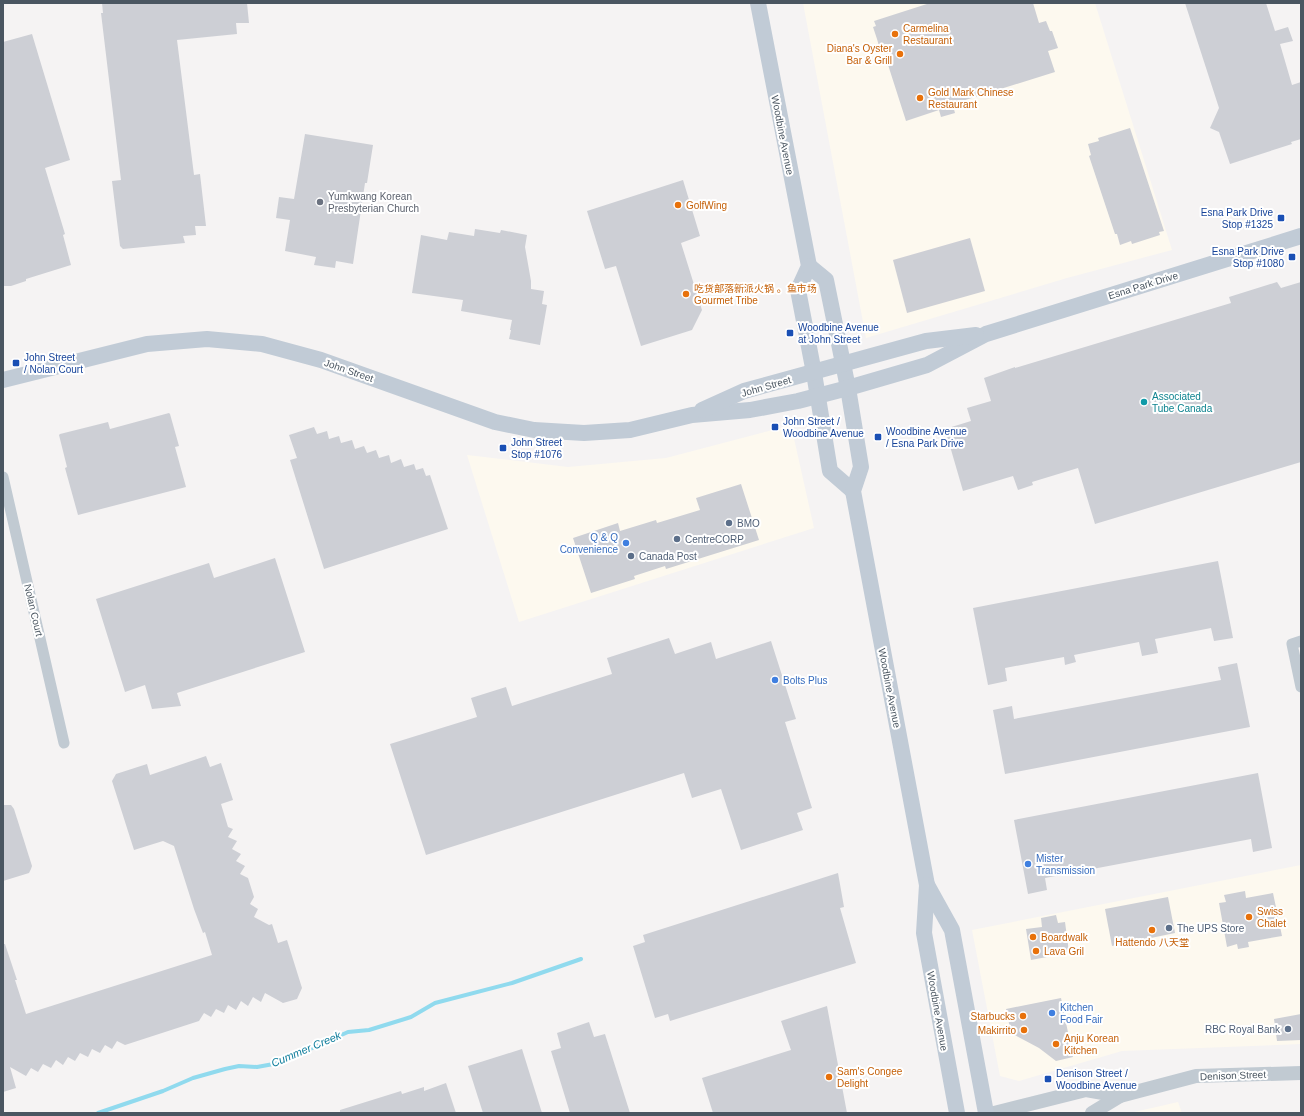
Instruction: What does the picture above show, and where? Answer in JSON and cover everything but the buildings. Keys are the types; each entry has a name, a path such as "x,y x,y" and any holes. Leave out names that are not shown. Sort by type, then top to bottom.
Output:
{"main road":[{"name":"Woodbine Avenue","path":"758,3 809,266 826,280 848,388 861,467 853,491 927,885 924,933 957,1113"},
{"name":"Esna Park Drive","path":"848,388 927,365 986,334 1301,236"},
{"path":"809,266 798,290 814,373 830,471 853,491"},
{"name":"Esna Park Drive","path":"843,365 926,341 986,334"},
{"name":"John Street","path":"3,380 147,344 207,339 262,344 321,360 495,422 534,430 584,433 630,430 692,415 750,410 817,397 848,388"},
{"name":"John Street","path":"692,415 744,391 843,365"},
{"name":"Woodbine Avenue","path":"927,885 952,930 986,1113"}],"street":[{"name":"Nolan Court","path":"3,478 64,743"},
{"path":"1301,641 1292,644 1301,687"},
{"name":"Denison Street","path":"1092,1113 1120,1096 1196,1076 1301,1073"},
{"name":"Denison Street","path":"994,1113 1086,1090 1120,1096"}],"shaded area":[{"path":"803,3 1095,3 1172,250 1067,278 866,338"},
{"path":"791,425 814,528 519,622 467,455 568,467 666,458"},
{"path":"1301,865 1301,1044 1122,1051 1019,1081 1000,1076 972,930"},
{"path":"1178,1102 1182,1113 1130,1113"}],"waterway":[{"name":"Cummer Creek","path":"98,1113 163,1091 193,1078 225,1069 239,1066 257,1067 279,1063 348,1032 369,1030 411,1017 435,1003 512,983 581,959"}],"place":[{"name":"Carmelina Restaurant","path":"895,34"},
{"name":"Diana's Oyster Bar & Grill","path":"900,54"},
{"name":"Gold Mark Chinese Restaurant","path":"920,98"},
{"name":"Yumkwang Korean Presbyterian Church","path":"320,202"},
{"name":"GolfWing","path":"678,205"},
{"name":"Esna Park Drive Stop #1325","path":"1281,218"},
{"name":"Esna Park Drive Stop #1080","path":"1292,257"},
{"name":"吃货部落新派火锅 。鱼市场 Gourmet Tribe","path":"686,294"},
{"name":"Woodbine Avenue at John Street","path":"790,333"},
{"name":"John Street / Nolan Court","path":"16,363"},
{"name":"Associated Tube Canada","path":"1144,402"},
{"name":"John Street / Woodbine Avenue","path":"775,427"},
{"name":"Woodbine Avenue / Esna Park Drive","path":"878,437"},
{"name":"John Street Stop #1076","path":"503,448"},
{"name":"BMO","path":"729,523"},
{"name":"CentreCORP","path":"677,539"},
{"name":"Q & Q Convenience","path":"626,543"},
{"name":"Canada Post","path":"631,556"},
{"name":"Bolts Plus","path":"775,680"},
{"name":"Mister Transmission","path":"1028,864"},
{"name":"Swiss Chalet","path":"1249,917"},
{"name":"The UPS Store","path":"1169,928"},
{"name":"Hattendo 八天堂","path":"1152,930"},
{"name":"Boardwalk","path":"1033,937"},
{"name":"Lava Gril","path":"1036,951"},
{"name":"Kitchen Food Fair","path":"1052,1013"},
{"name":"Starbucks","path":"1023,1016"},
{"name":"RBC Royal Bank","path":"1288,1029"},
{"name":"Makirrito","path":"1024,1030"},
{"name":"Anju Korean Kitchen","path":"1056,1044"},
{"name":"Sam's Congee Delight","path":"829,1077"},
{"name":"Denison Street / Woodbine Avenue","path":"1048,1079"}]}
